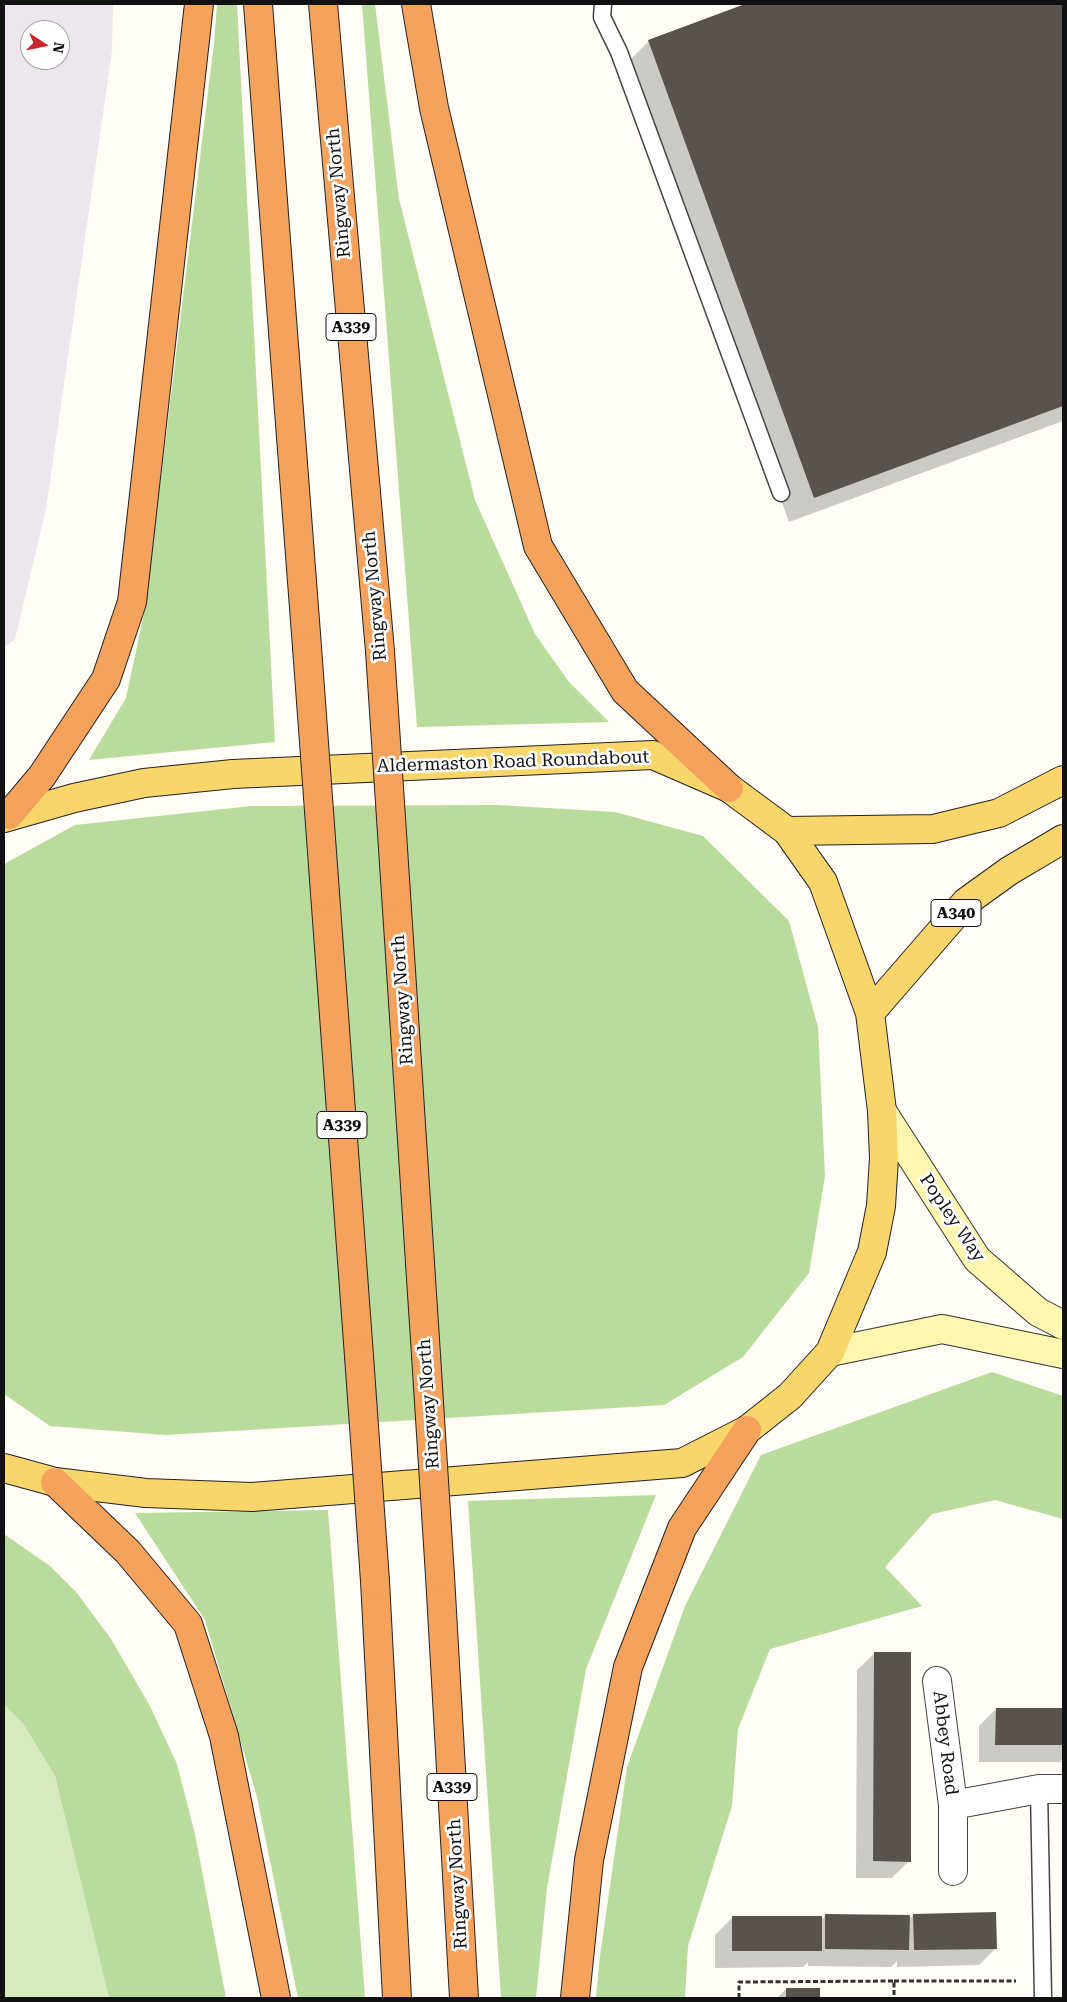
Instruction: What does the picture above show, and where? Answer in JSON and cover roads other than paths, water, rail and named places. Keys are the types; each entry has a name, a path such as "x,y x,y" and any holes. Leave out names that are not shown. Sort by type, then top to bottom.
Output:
{"highway":[{"path":"6,817 42,776 106,679 132,602 199,4"},
{"name":"A339","path":"258,4 375,1581 397,1998"},
{"name":"Ringway North","path":"323,4 380,651 440,1576 464,1998"},
{"path":"416,4 434,108 538,546 625,691 730,788"},
{"path":"575,1998 589,1860 628,1667 682,1528 747,1430"},
{"path":"55,1482 128,1552 188,1624 224,1736 276,1998"}],"main road":[{"name":"Aldermaston Road Roundabout","path":"4,1468 55,1482 146,1493 252,1497 682,1462 747,1430 790,1396 830,1352 872,1252 881,1206 884,1158 882,1111 870,1013 822,882 787,831 730,788 653,755 233,774 144,783 74,798 6,817"},
{"path":"787,831 933,829 999,813 1063,780"},
{"name":"A340","path":"870,1013 966,902 1009,871 1063,839"}],"street":[{"name":"Popley Way","path":"882,1111 977,1259 1038,1312 1063,1325"},
{"path":"830,1352 942,1329 1063,1354"},
{"name":"Abbey Road","path":"937,1681 953,1805 953,1871"},
{"name":"Abbey Road","path":"953,1805 1051,1789"}],"lane":[{"path":"602,4 602,17 619,52 782,493"},
{"path":"1043,1998 1051,1789"}]}
